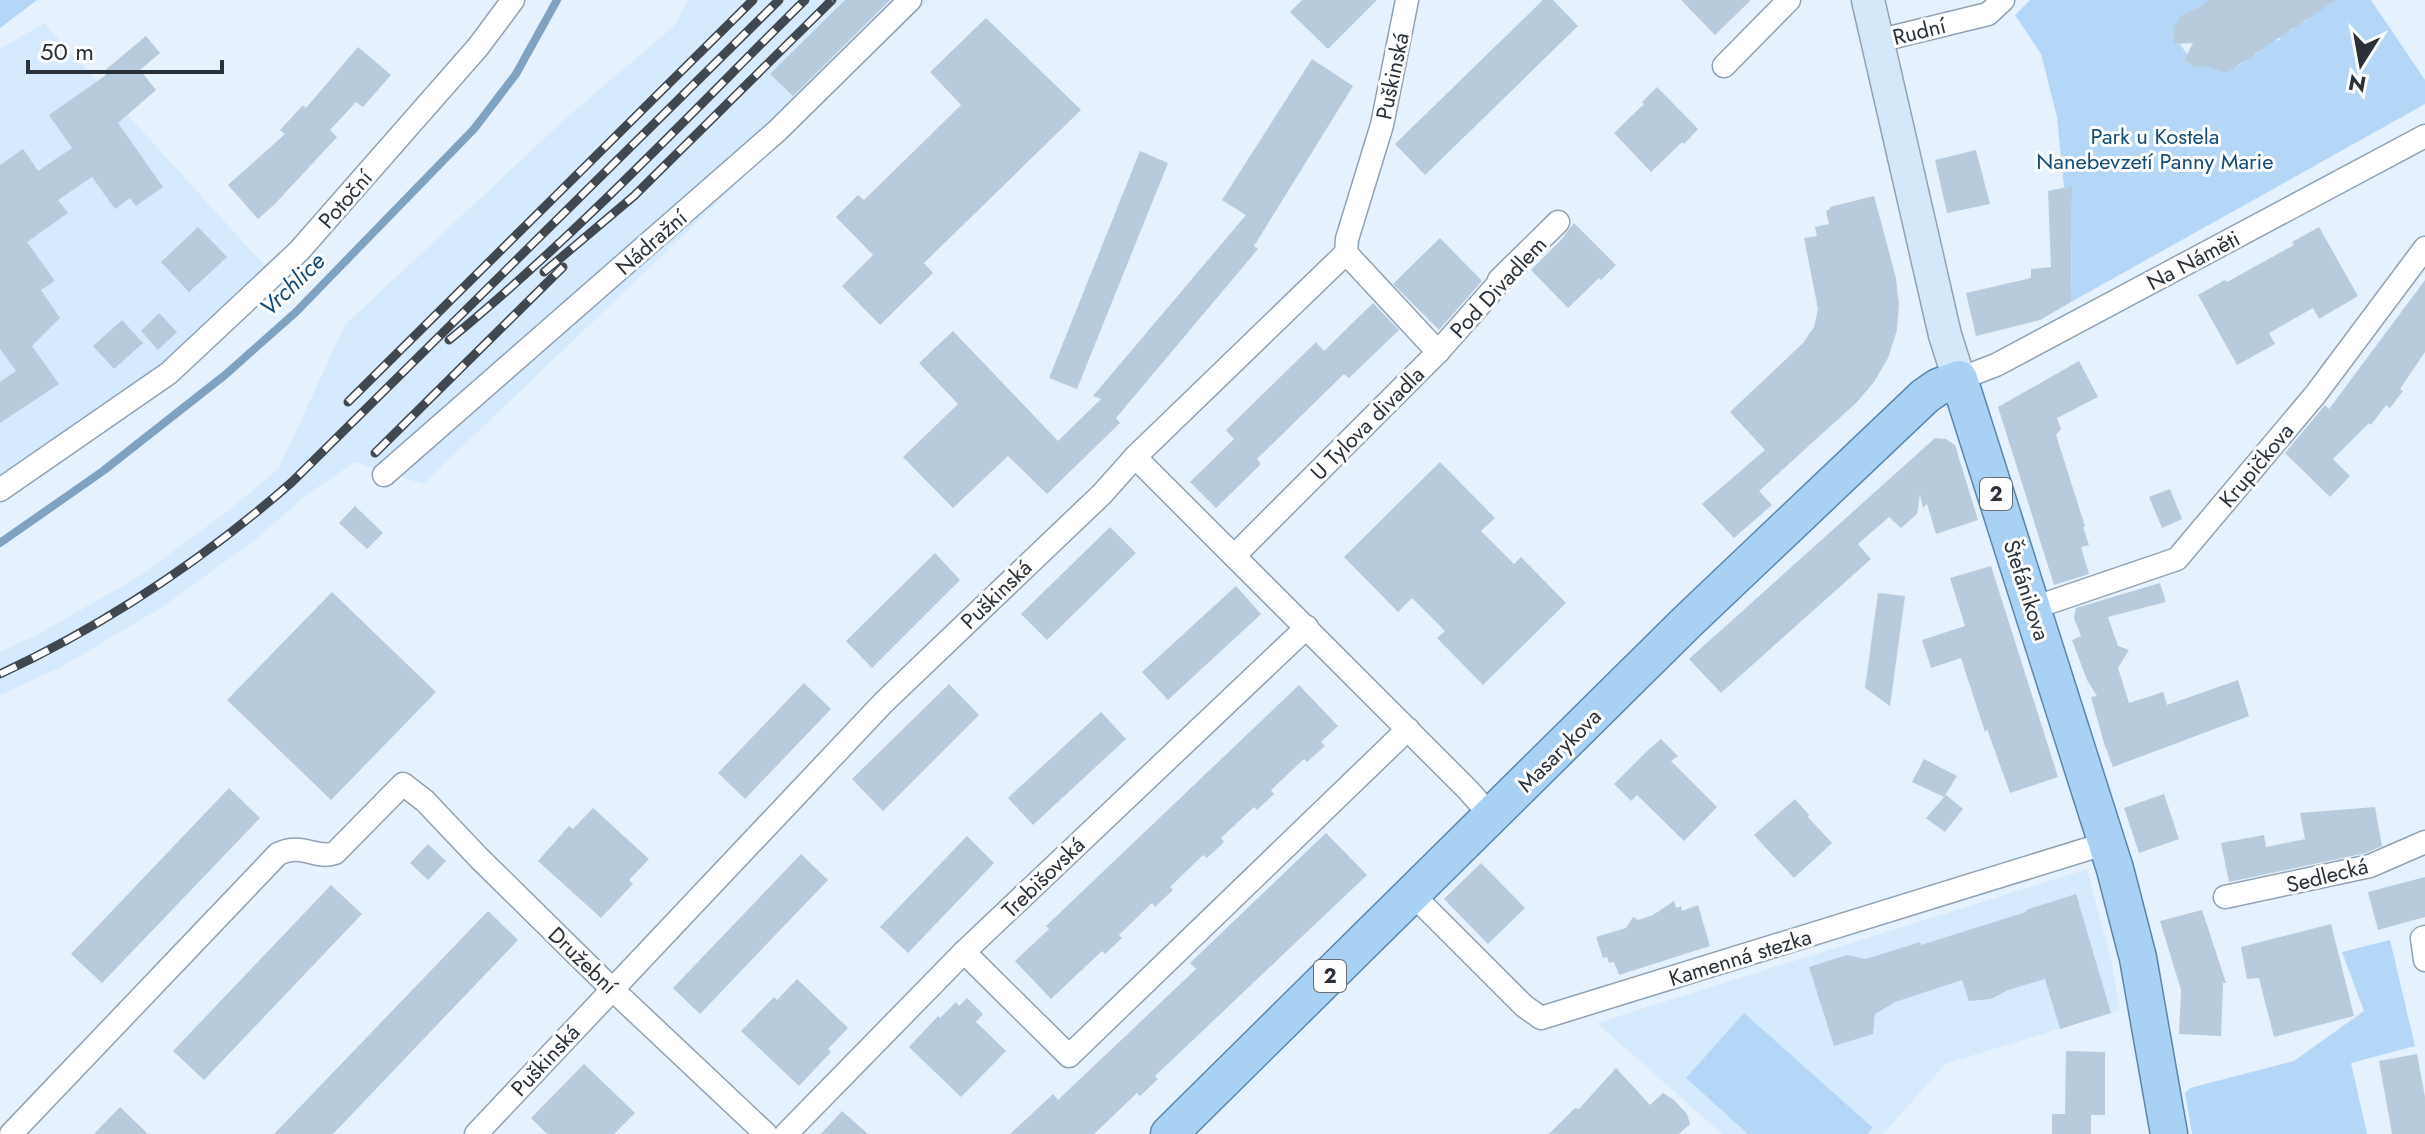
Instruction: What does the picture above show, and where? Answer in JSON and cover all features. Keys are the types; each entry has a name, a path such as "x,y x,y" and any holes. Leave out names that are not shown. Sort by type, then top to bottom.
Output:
{"main road":[{"name":"Štefánikova","path":"1959,379 2107,843 2138,958 2169,1134"},
{"name":"Masarykova","path":"1169,1134 1687,622 1925,396 1959,379"}],"street":[{"name":"Potoční","path":"0,490 169,373 299,251 478,47 513,0"},
{"name":"Nádražní","path":"384,475 778,130 910,0"},
{"name":"Puškinská","path":"476,1134 884,702 1102,494 1135,457 1346,253 1347,239 1382,125 1407,0"},
{"name":"Štefánikova","path":"1868,0 1945,335 1959,379"},
{"name":"Rudní","path":"1877,41 1988,14 2003,0"},
{"path":"1724,66 1781,3"},
{"name":"Na Náměti","path":"1959,379 1996,365 2425,136"},
{"name":"Pod Divadlem","path":"1438,352 1499,280 1558,222"},
{"name":"Krupičkova","path":"2033,608 2177,559 2315,395 2425,248"},
{"name":"U Tylova divadla","path":"1235,555 1438,352 1346,253"},
{"path":"1135,457 1307,627 1492,817"},
{"name":"Trebišovská","path":"786,1134 964,952 1307,627"},
{"path":"964,952 1069,1056 1408,729"},
{"name":"Družební","path":"11,1134 278,854 302,849 327,856 335,853 403,784 425,801 612,989 766,1134"},
{"name":"Sedlecká","path":"2225,897 2370,866 2425,842"},
{"name":"Kamenná stezka","path":"1413,895 1524,1006 1541,1018 2107,843"},
{"path":"2425,937 2422,938 2425,960"}],"shaded area":[{"path":"688,0 929,0 423,484 355,462 305,496 257,538 164,606 59,668 0,695 0,652 41,633 143,574 232,508 279,468 345,325 565,119 674,26"},
{"path":"44,23 273,275 91,427 0,490 0,49"},
{"path":"2087,869 2111,960 2120,1010 1945,1064 1883,1134 1722,1134 1597,1023"}],"green space":[{"path":"0,0 37,0 0,28"},
{"name":"Park u Kostela Nanebevzetí Panny Marie","path":"2030,0 2218,0 2202,5 2174,44 2180,44 2187,54 2184,60 2227,73 2228,67 2237,62 2239,65 2241,59 2251,52 2254,55 2257,53 2255,49 2273,36 2277,41 2280,39 2277,34 2287,27 2293,30 2291,24 2301,18 2305,22 2308,19 2305,15 2316,8 2318,12 2325,2 2371,0 2425,80 2425,104 2071,302 2072,188 2064,187 2057,117 2041,54 2015,15"},
{"path":"2390,940 2415,1046 2351,1063 2367,1134 2192,1134 2185,1093 2190,1088 2294,1061 2364,1011 2342,952"},
{"path":"1744,1013 1873,1128 1867,1134 1748,1134 1686,1078"}],"building":[{"path":"845,0 890,0 793,96 770,74"},
{"path":"1302,0 1377,0 1328,49 1290,12"},
{"path":"1543,0 1553,0 1578,26 1425,175 1395,144"},
{"path":"1681,0 1751,0 1715,35"},
{"path":"2208,0 2336,0 2226,73 2205,66 2196,68 2184,60 2193,43 2174,44 2174,27 2182,15"},
{"path":"986,18 1081,110 924,263 933,273 880,325 842,286 873,255 836,217 858,195 864,200 961,105 930,72"},
{"path":"146,36 160,53 140,70 156,90 118,123 163,187 136,206 130,198 115,209 92,177 58,200 68,213 27,242 55,281 41,290 60,318 32,346 59,384 0,423 0,382 16,371 0,349 0,165 23,149 38,171 72,148 49,115 106,75 103,72"},
{"path":"358,47 391,75 363,107 356,102 330,130 337,137 258,219 228,185 285,134 280,130 303,105 306,108"},
{"path":"1312,59 1353,86 1254,246 1258,249 1116,418 1120,423 1047,494 1008,456 953,508 903,457 958,404 919,363 953,331 1058,441 1101,399 1093,396 1246,215 1222,200"},
{"path":"1657,87 1698,129 1651,172 1614,133"},
{"path":"1976,150 1990,204 1947,213 1935,160"},
{"path":"1140,151 1168,163 1077,389 1049,378"},
{"path":"2072,186 2071,302 2040,320 1976,336 1966,293 2031,278 2031,269 2051,267 2048,191"},
{"path":"1874,196 1896,278 1899,305 1897,330 1888,358 1874,382 1856,403 1759,491 1772,505 1734,538 1702,504 1765,450 1730,412 1803,343 1814,327 1818,309 1804,238 1817,236 1815,227 1829,224 1826,211 1830,207"},
{"path":"1574,223 1616,265 1568,308 1531,270"},
{"path":"198,227 227,257 189,292 161,262"},
{"path":"2319,227 2358,296 2319,319 2313,308 2269,333 2275,344 2237,365 2198,295 2294,245 2292,242"},
{"path":"1440,238 1482,281 1439,330 1393,284"},
{"path":"2425,280 2425,352 2390,408 2386,405 2371,425 2369,423 2333,459 2350,476 2330,497 2285,453 2325,405 2329,409"},
{"path":"1373,303 1399,330 1349,378 1344,374 1257,459 1261,464 1216,508 1190,482 1234,439 1226,430 1316,342 1324,351"},
{"path":"159,313 177,332 158,350 141,331"},
{"path":"122,320 143,343 114,369 93,346"},
{"path":"2079,361 2098,397 2057,418 2061,429 2056,435 2085,526 2089,545 2081,547 2089,574 2054,585 1998,407"},
{"path":"1935,438 1946,439 1955,445 1978,520 1936,534 1927,504 1923,508 1920,494 1917,514 1901,528 1889,517 1858,544 1871,559 1721,693 1689,659"},
{"path":"1440,462 1495,518 1481,531 1514,564 1521,557 1566,603 1483,685 1437,638 1445,631 1412,598 1398,612 1344,557"},
{"path":"2170,489 2182,519 2162,528 2149,497"},
{"path":"355,506 383,533 367,549 339,523"},
{"path":"1110,527 1136,553 1047,640 1021,614"},
{"path":"935,553 960,580 872,668 846,641"},
{"path":"1991,566 2058,777 2010,793 1987,729 1985,732 1961,658 1931,668 1922,640 1965,626 1950,578"},
{"path":"2160,583 2166,602 2108,617 2118,646 2129,650 2118,668 2129,703 2163,692 2167,705 2238,680 2249,716 2113,767 2091,697 2097,696 2087,680 2072,640 2081,636 2074,618 2076,608"},
{"path":"1236,586 1261,614 1168,700 1142,672"},
{"path":"332,592 436,692 331,800 227,700"},
{"path":"1878,593 1905,596 1890,706 1865,688"},
{"path":"804,683 831,709 745,799 718,773"},
{"path":"949,684 979,715 883,811 852,779"},
{"path":"1299,685 1338,726 1321,742 1325,746 1307,762 1304,759 1271,790 1274,794 1257,810 1254,807 1221,838 1224,842 1207,858 1203,855 1170,887 1173,890 1155,907 1152,903 1119,935 1122,938 1105,954 1102,951 1051,999 1015,961 1049,929 1046,926"},
{"path":"1101,712 1126,739 1033,825 1008,798"},
{"path":"1661,739 1678,756 1671,761 1717,807 1684,841 1637,795 1631,801 1614,784"},
{"path":"1924,759 1957,776 1944,797 1912,782"},
{"path":"229,788 260,818 102,983 71,954"},
{"path":"2164,794 2179,839 2139,853 2124,808"},
{"path":"1946,795 1963,809 1945,832 1926,818"},
{"path":"1795,799 1832,843 1794,878 1754,835"},
{"path":"2375,807 2382,846 2366,853 2229,882 2221,843 2264,835 2266,847 2305,839 2300,813"},
{"path":"593,808 649,859 629,880 633,884 601,918 538,861 569,826 573,829"},
{"path":"1326,833 1367,875 1155,1076 1158,1079 1140,1096 1137,1093 1094,1134 1010,1134 1053,1094 1058,1100 1196,969 1190,963"},
{"path":"967,836 994,863 908,953 880,927"},
{"path":"428,844 446,861 428,880 410,863"},
{"path":"801,854 828,880 700,1014 673,988"},
{"path":"1481,863 1525,908 1488,944 1444,899"},
{"path":"2425,877 2425,917 2378,930 2368,892"},
{"path":"331,885 362,914 204,1080 173,1051"},
{"path":"2076,894 2111,1013 2060,1029 2045,979 2008,990 1991,999 1969,1001 1962,980 1895,1002 1875,1014 1873,1034 1834,1046 1809,967 1847,955 1866,959 1920,942 1921,945"},
{"path":"1674,901 1676,908 1681,906 1682,911 1698,905 1710,946 1619,975 1614,962 1609,963 1607,957 1603,958 1596,937 1626,928 1633,917 1638,920 1653,915"},
{"path":"2202,910 2226,983 2223,983 2221,1036 2179,1034 2181,990 2160,921"},
{"path":"488,911 518,940 333,1134 274,1134"},
{"path":"2331,924 2354,1016 2274,1037 2259,978 2247,979 2241,947"},
{"path":"797,979 848,1028 828,1049 831,1052 799,1086 741,1031 774,997 777,1000"},
{"path":"967,998 983,1014 976,1022 1006,1051 961,1097 909,1047 938,1016 940,1018 956,1002 959,1006"},
{"path":"2066,1051 2105,1052 2105,1115 2091,1115 2091,1134 2052,1134 2052,1114 2065,1114"},
{"path":"2417,1054 2425,1097 2425,1134 2392,1134 2379,1061"},
{"path":"584,1064 635,1113 614,1134 547,1134 531,1118"},
{"path":"1616,1068 1650,1105 1663,1093 1674,1100 1687,1114 1690,1124 1679,1134 1549,1134 1575,1108 1579,1109"},
{"path":"120,1107 148,1134 94,1134"},
{"path":"842,1111 868,1134 821,1134"}],"waterway":[{"name":"Vrchlice","path":"0,543 103,471 225,375 296,312 474,129 516,74 557,0"}],"railway":[{"path":"348,402 753,0"},
{"path":"0,674 78,634 153,588 224,538 292,482 779,0"},
{"path":"449,340 587,217 805,0"},
{"path":"544,272 634,196 832,0"},
{"path":"375,453 563,267"}]}
